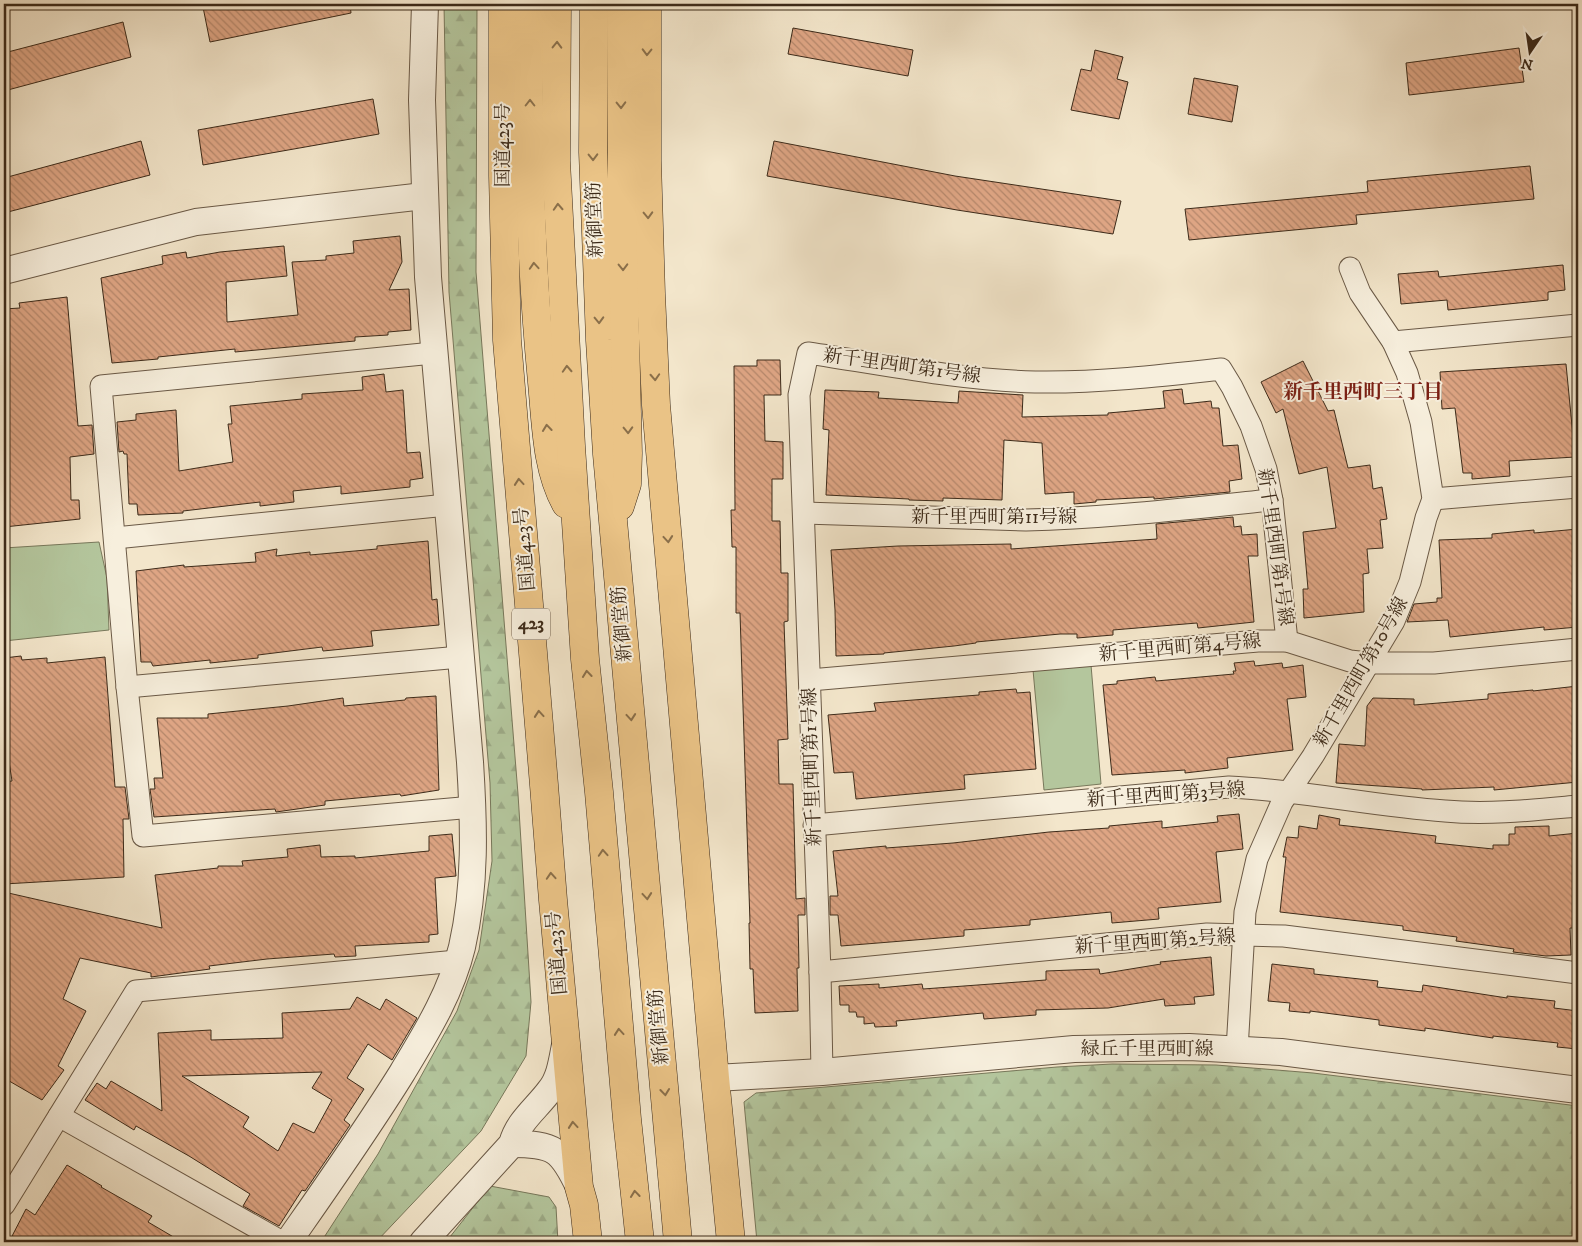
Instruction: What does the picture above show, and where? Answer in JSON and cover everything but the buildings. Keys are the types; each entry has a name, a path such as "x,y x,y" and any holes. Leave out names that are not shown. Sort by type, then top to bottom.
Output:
{"highway":[{"name":"国道423号","path":"503,4 507,340 565,1042 579,1187 584,1205 588,1242"},
{"path":"530,4 531,225 540,357 549,446 558,489 577,523"},
{"name":"新御堂筋","path":"557,4 556,161 585,659 640,1242"},
{"name":"新御堂筋","path":"594,4 593,152 602,388 613,529 678,1242"},
{"path":"613,529 627,484 628,453 622,218 622,4"},
{"path":"647,4 647,161 656,404 731,1242"}],"street":[{"path":"288,1242 368,1128 415,1052 442,1003 457,961 465,931 472,886 473,807 433,352 424,196 422,100 425,4"},
{"path":"4,271 196,222 424,196"},
{"name":"新千里西町第10号線","path":"1237,1050 1245,912 1257,859 1275,815 1313,756 1394,621 1410,582 1426,518 1433,500 1421,422 1407,373 1393,342 1360,293 1350,268"},
{"path":"1393,342 1578,325"},
{"path":"433,352 102,386 127,688 143,836 473,807"},
{"name":"新千里西町第1号線","path":"822,1072 799,395 808,353 941,373 1032,382 1126,379 1221,369 1251,426 1266,469 1272,500 1287,641"},
{"path":"1433,500 1578,486"},
{"name":"新千里西町第11号線","path":"804,513 1058,520 1272,500"},
{"path":"116,538 447,505"},
{"name":"新千里西町第4号線","path":"810,680 1258,641 1287,641 1350,662 1368,663 1434,663 1578,649"},
{"path":"127,688 460,657"},
{"name":"新千里西町第3号線","path":"814,825 1229,787 1289,791 1335,799 1446,812 1490,812 1578,806"},
{"name":"新千里西町第2号線","path":"820,972 1207,934 1284,936 1578,973"},
{"path":"4,1205 136,991 457,961"},
{"path":"423,1242 512,1144 514,1134 521,1122 551,1090 562,1059 565,1042"},
{"name":"緑丘千里西町線","path":"715,1078 822,1072 1074,1049 1189,1047 1281,1052 1578,1090"},
{"path":"59,1116 282,1242"},
{"path":"512,1144 533,1144 547,1146 554,1150 566,1162 579,1187"}],"green space":[{"path":"444,4 477,4 476,272 518,794 531,1002 526,1056 481,1131 376,1242 321,1242 378,1154 457,1011 479,950 492,861 490,783 449,292"},
{"path":"99,542 107,578 109,630 4,641 4,548"},
{"path":"1091,665 1101,784 1044,790 1033,670"},
{"path":"1112,1064 1216,1065 1313,1073 1578,1106 1578,1242 757,1242 744,1102 756,1093"},
{"path":"490,1186 549,1197 556,1207 558,1242 446,1242"}],"district":[{"name":"新千里西町三丁目","path":"1363,392"}]}
